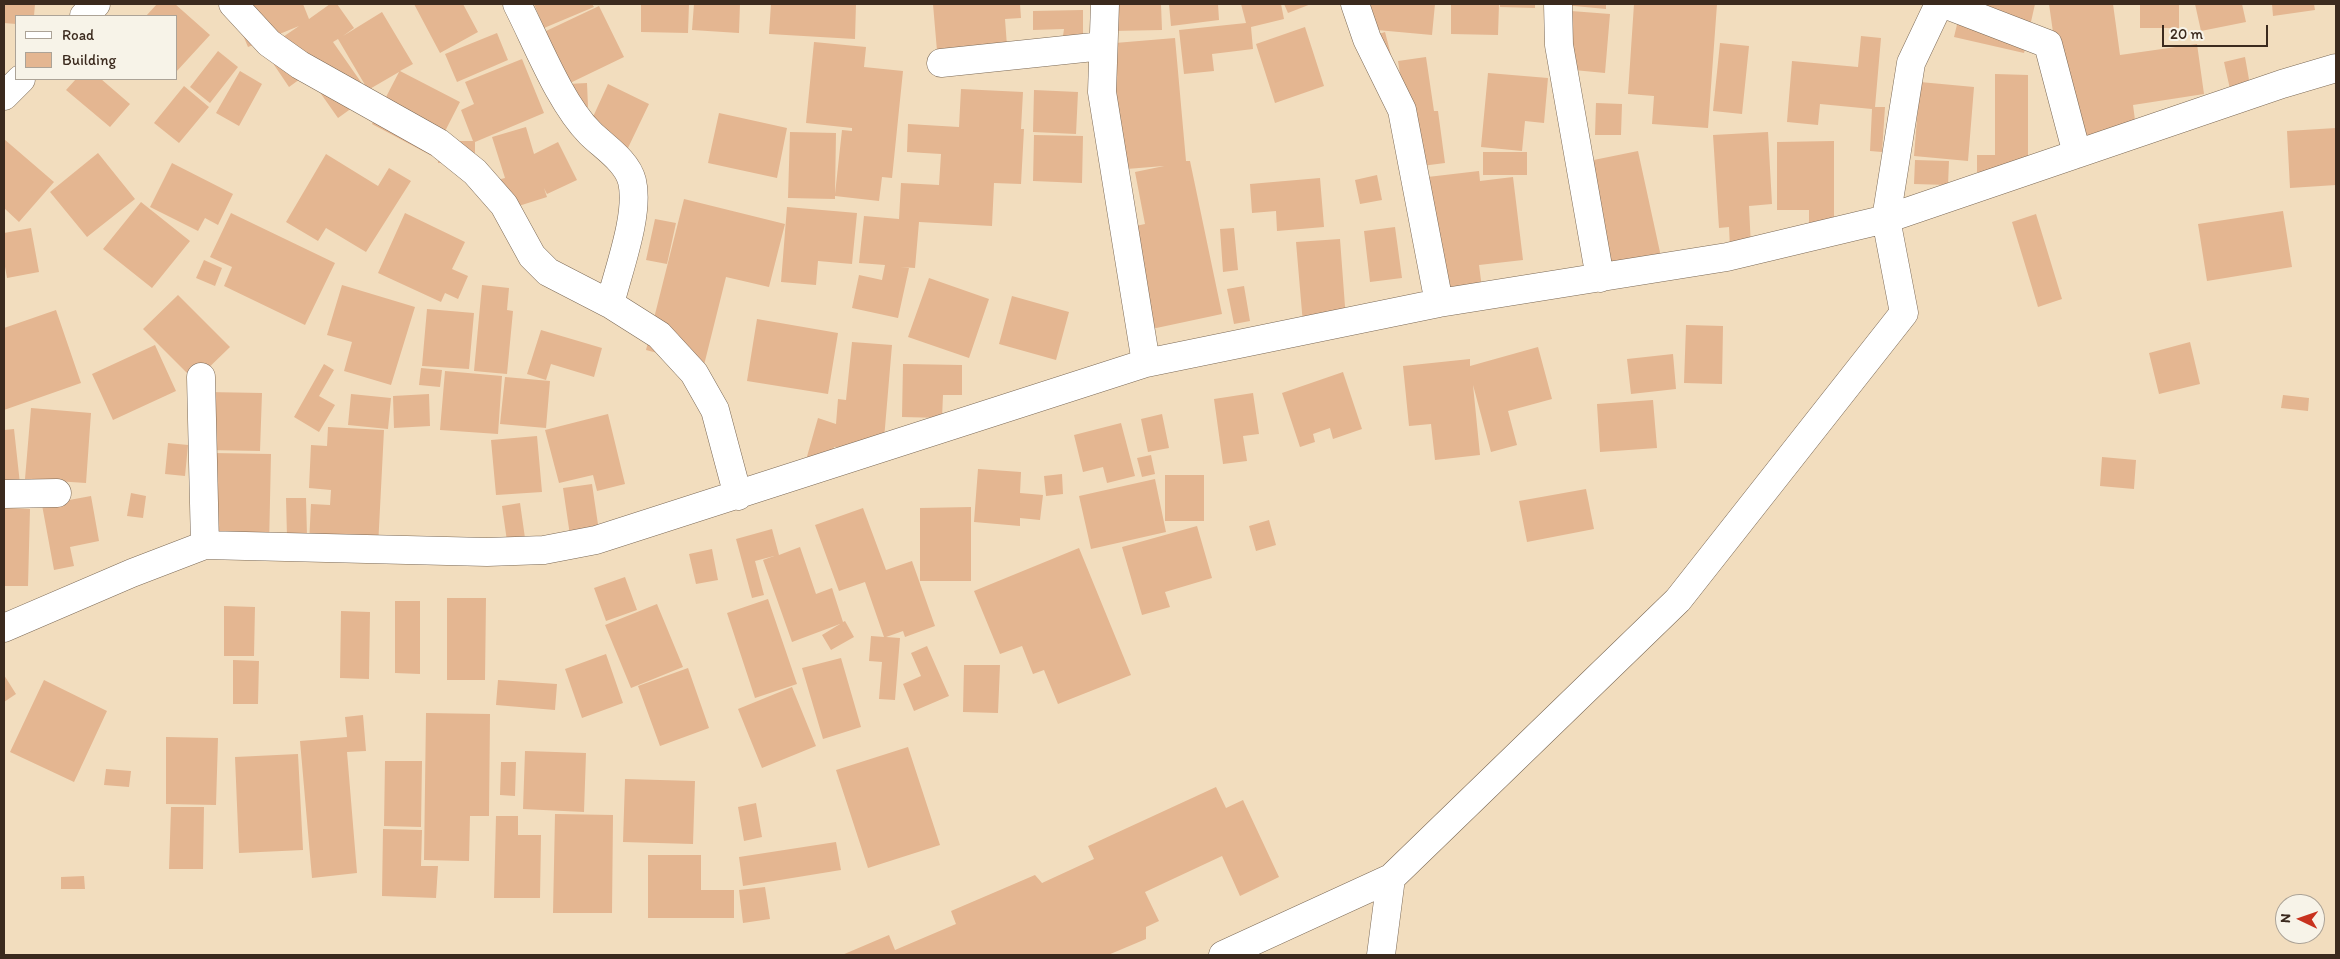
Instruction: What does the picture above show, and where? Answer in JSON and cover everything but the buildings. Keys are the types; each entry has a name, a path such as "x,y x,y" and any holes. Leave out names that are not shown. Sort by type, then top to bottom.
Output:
{"street":[{"path":"85,15 96,4"},
{"path":"233,4 269,43 300,65 446,148 475,172 504,205 532,256 548,272 610,304 659,335 694,373 715,410 738,496"},
{"path":"517,4 565,98 588,132 621,161 632,180 634,209 610,304"},
{"path":"1105,4 1102,92 1146,363"},
{"path":"1355,4 1366,39 1402,110 1440,303"},
{"path":"1558,4 1559,45 1600,278"},
{"path":"1223,955 1391,878 1678,600 1904,314 1886,218 1911,63 1938,4"},
{"path":"1944,4 2048,44 2077,154"},
{"path":"941,63 1103,46"},
{"path":"4,628 132,573 205,545 487,552 544,550 596,540 738,496 1146,363 1440,303 1727,258 1886,218 2282,84 2336,68"},
{"path":"4,96 20,80"},
{"path":"201,377 205,545"},
{"path":"4,494 57,493"},
{"path":"1381,955 1391,878"}]}
